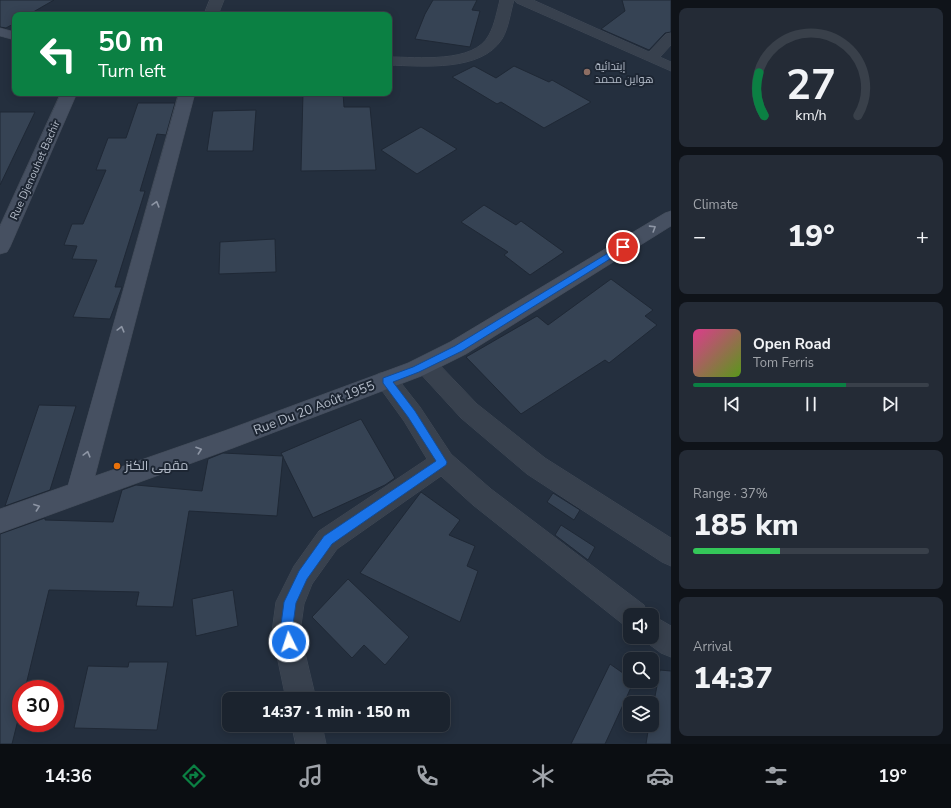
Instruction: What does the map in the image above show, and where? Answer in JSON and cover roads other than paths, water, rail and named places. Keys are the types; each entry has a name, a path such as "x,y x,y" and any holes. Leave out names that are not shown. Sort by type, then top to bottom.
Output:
{"street":[{"path":"212,12 217,0"},
{"path":"392,61 456,60 481,53 495,38 507,0"},
{"path":"522,0 671,67"},
{"path":"0,32 12,35"},
{"path":"650,58 671,37"},
{"name":"Rue Djenouhet Bachir","path":"0,247 68,96"},
{"path":"78,492 186,96"},
{"name":"Rue Du 20 Août 1955","path":"0,521 225,441 426,365 458,348 671,217"},
{"path":"426,365 469,411 536,466 671,553"},
{"path":"386,381 412,414 442,462 488,501 625,608"},
{"path":"299,692 286,632 290,602 303,575 328,540 442,462"},
{"path":"659,634 671,643"},
{"path":"308,732 311,744"}],"place":[{"name":"إبتدائية هواين محمد","path":"587,72"},
{"name":"مقهى الكنز","path":"117,466"}]}
